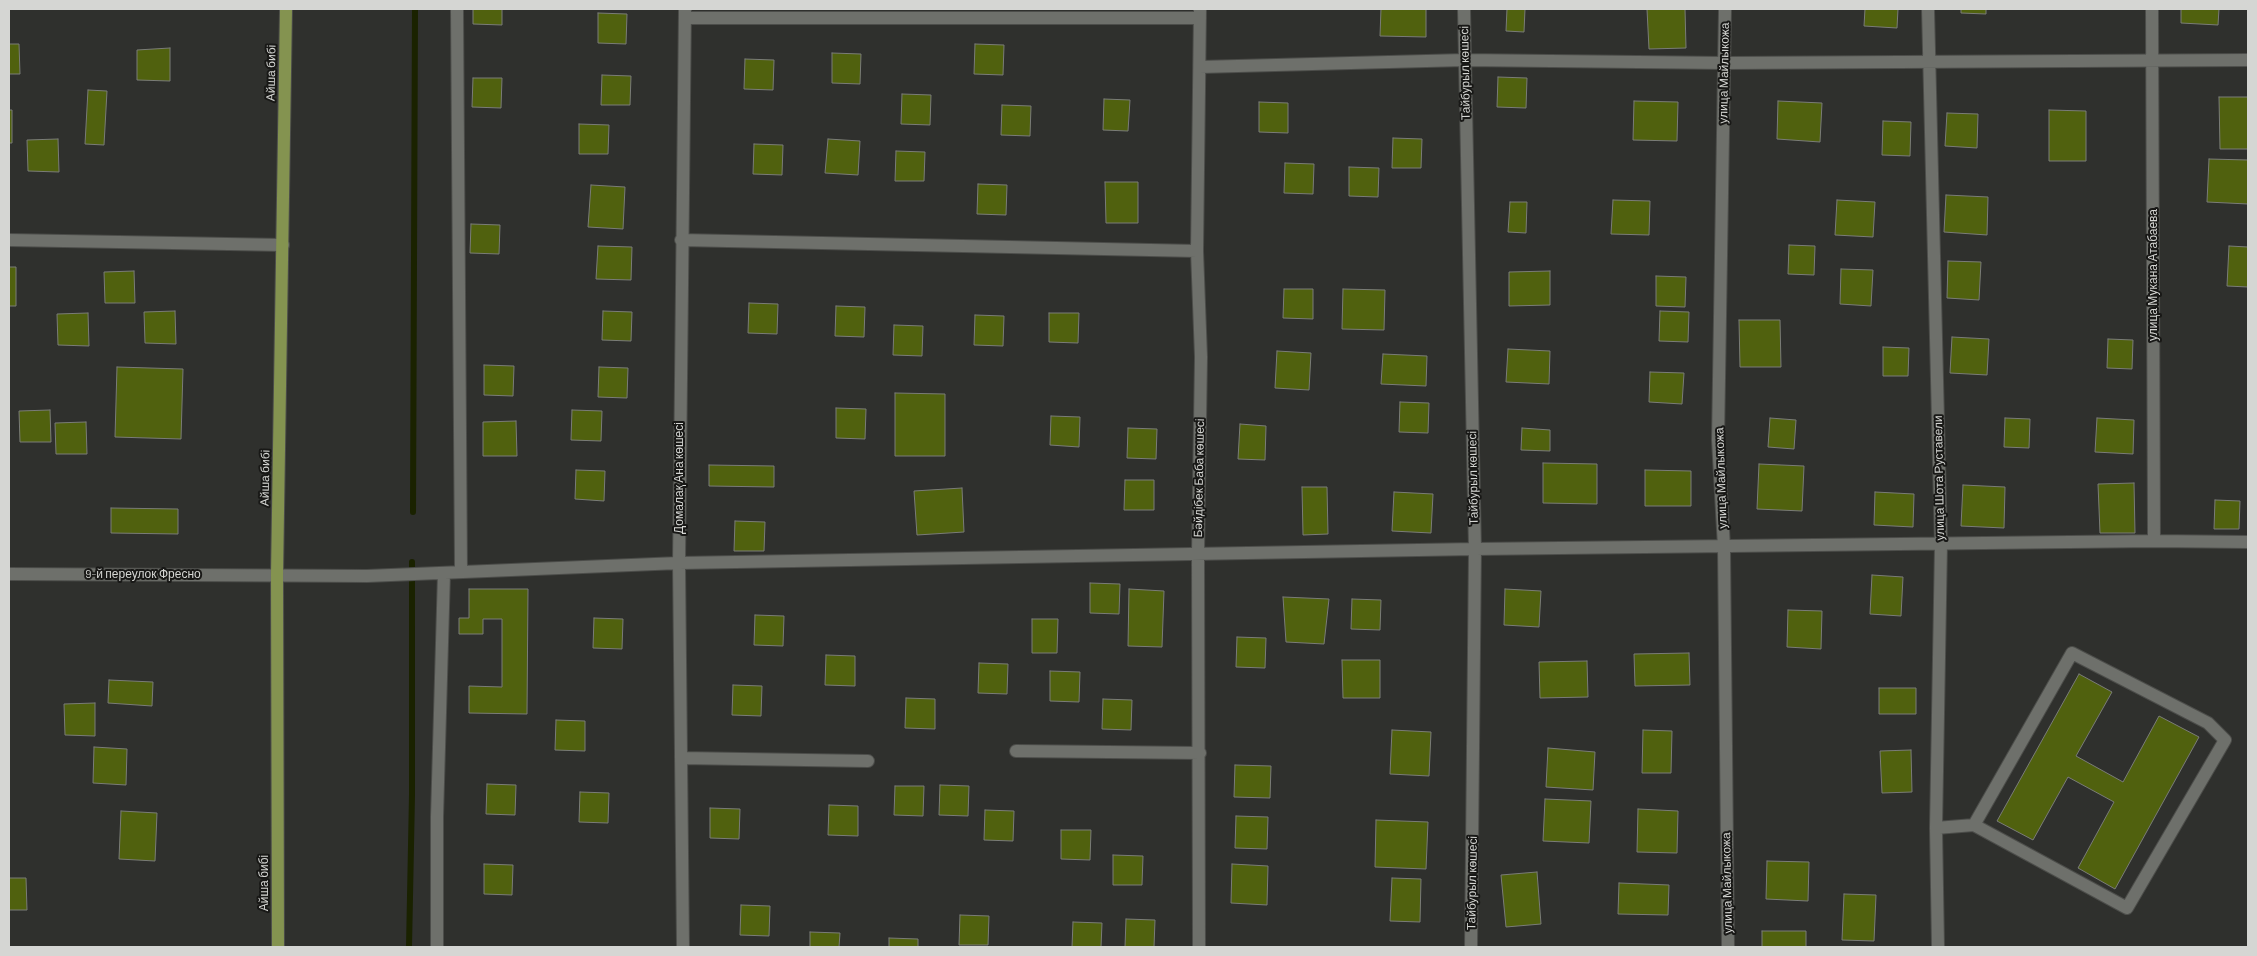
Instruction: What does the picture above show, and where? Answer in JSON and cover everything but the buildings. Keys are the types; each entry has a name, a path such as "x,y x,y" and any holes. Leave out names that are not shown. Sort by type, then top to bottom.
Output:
{"main road":[{"name":"Айша бибі","path":"278,947 277,575 286,9"}],"street":[{"path":"457,9 461,572"},
{"name":"Тайбурыл көшесі","path":"1464,9 1475,549 1471,947"},
{"name":"улица Майлыкожа","path":"1725,9 1718,440 1724,546 1728,947"},
{"name":"улица Шота Руставели","path":"1928,9 1941,544 1936,828 1938,947"},
{"name":"улица Мукана Атабаева","path":"2152,9 2154,541"},
{"path":"685,13 1200,13"},
{"name":"Домалақ Ана көшесі","path":"683,947 679,563 681,240 685,13"},
{"name":"Бәйдібек Баба көшесі","path":"1200,13 1197,251 1201,357 1198,554 1200,947"},
{"path":"1200,67 1464,60 1725,63 2153,59 2248,60"},
{"path":"9,240 283,245"},
{"path":"681,240 1197,251"},
{"name":"9-й переулок Фресно","path":"9,574 368,576 679,563 1475,549 2154,541 2248,542"},
{"path":"437,947 437,817 444,573"},
{"path":"1936,828 1974,824 2128,908 2225,740 2208,723 2072,653 1974,824"},
{"path":"1016,751 1200,753"},
{"path":"681,758 868,761"}],"waterway":[{"path":"413,512 415,9"},
{"path":"409,947 412,795 412,562"}]}
